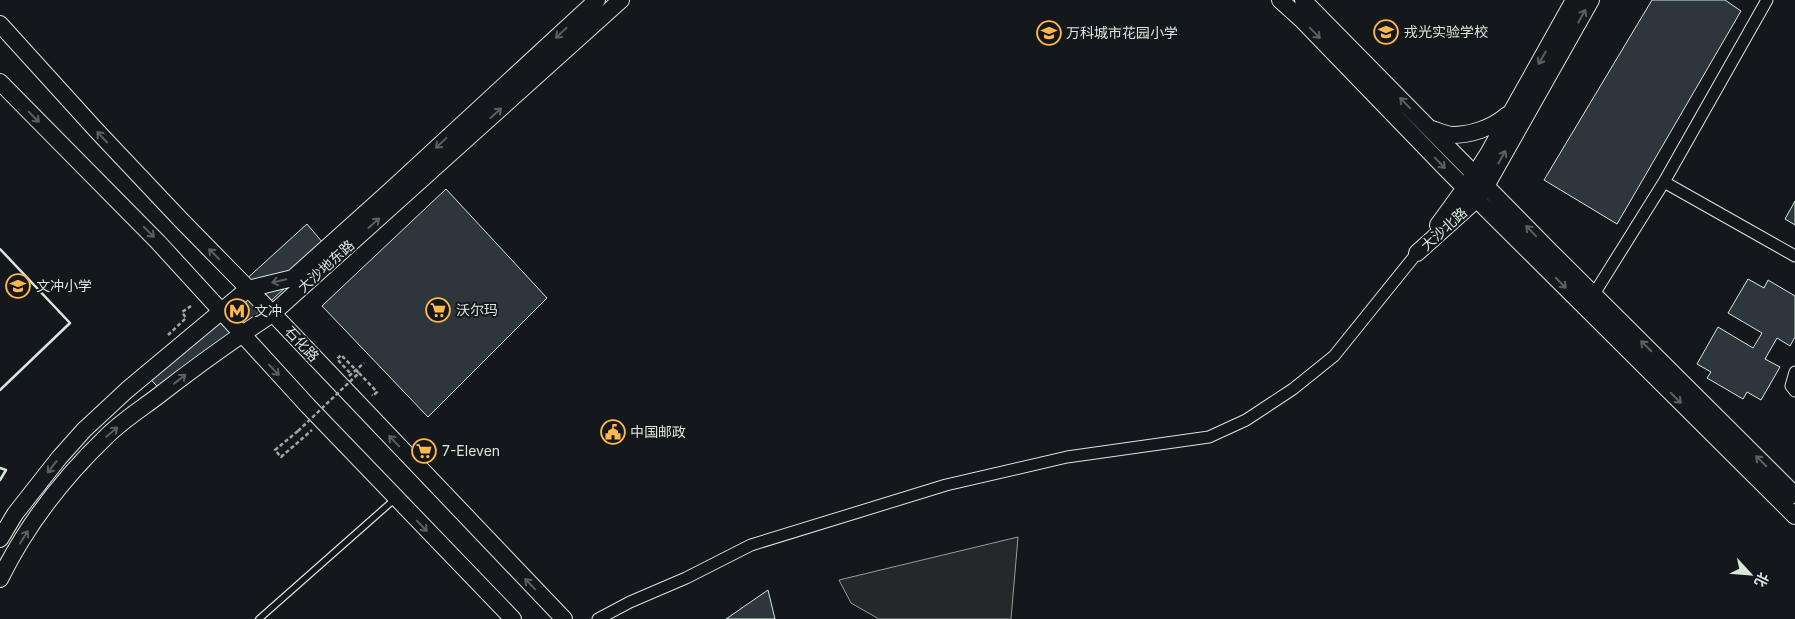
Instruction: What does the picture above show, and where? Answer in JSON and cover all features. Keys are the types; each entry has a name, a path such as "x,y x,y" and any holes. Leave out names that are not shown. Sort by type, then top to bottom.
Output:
{"street":[{"name":"大沙地东路","path":"0,539 15,514 59,458 84,430 127,390 248,289 293,278 597,0"},
{"name":"大沙地东路","path":"0,580 27,532 74,470 108,435 141,408 241,334 272,314 621,0"},
{"path":"1280,0 1301,18 1465,187 1480,186"},
{"path":"1303,0 1430,128 1480,186 1795,516"},
{"name":"大沙北路","path":"1480,186 1512,110 1574,0"},
{"name":"大沙北路","path":"1417,253 1480,186 1591,0"},
{"path":"1588,300 1664,182 1767,0"},
{"name":"石化路","path":"0,24 97,131 564,619"},
{"path":"0,82 158,242 223,311 241,334 513,619"},
{"path":"1430,128 1450,135 1482,130 1499,122 1512,110"},
{"path":"1664,182 1795,256"},
{"name":"大沙北路","path":"1417,253 1465,187"},
{"path":"598,619 630,602 686,578 750,545 946,485 1067,457 1209,437 1246,420 1293,389 1334,356 1417,253"},
{"path":"1588,300 1795,496"},
{"path":"1795,372 1791,386 1795,391"},
{"path":"127,390 141,408"}],"lane":[{"path":"259,619 396,498"}],"path":[{"path":"168,335 186,318 182,312 191,306"},
{"path":"364,363 351,374 337,359 341,355 359,374 377,392 373,396 368,391"},
{"path":"312,430 281,457 275,450 359,374"}],"shaded area":[{"path":"1018,537 1011,619 879,619 851,603 839,580"}],"building":[{"path":"1652,0 1725,0 1741,11 1617,224 1544,180"},
{"path":"446,189 547,298 428,417 322,306"},
{"path":"1795,201 1795,225 1785,219"},
{"name":"文冲","path":"307,224 328,249 166,396 144,372"},
{"path":"1748,279 1764,288 1768,280 1795,296 1795,337 1790,346 1777,338 1765,359 1780,367 1761,400 1747,392 1743,399 1707,378 1711,372 1697,364 1718,327 1753,348 1762,333 1728,313"},
{"path":"768,590 775,619 726,619"}],"wall":[{"path":"0,249 70,323 0,390"},
{"path":"0,468 6,470 0,480"}],"place":[{"name":"戎光实验学校","path":"1386,32"},
{"name":"万科城市花园小学","path":"1049,33"},
{"name":"文冲小学","path":"18,286"},
{"name":"沃尔玛","path":"438,310"},
{"name":"文冲","path":"237,311"},
{"name":"中国邮政","path":"613,432"},
{"name":"7-Eleven","path":"424,451"}]}
